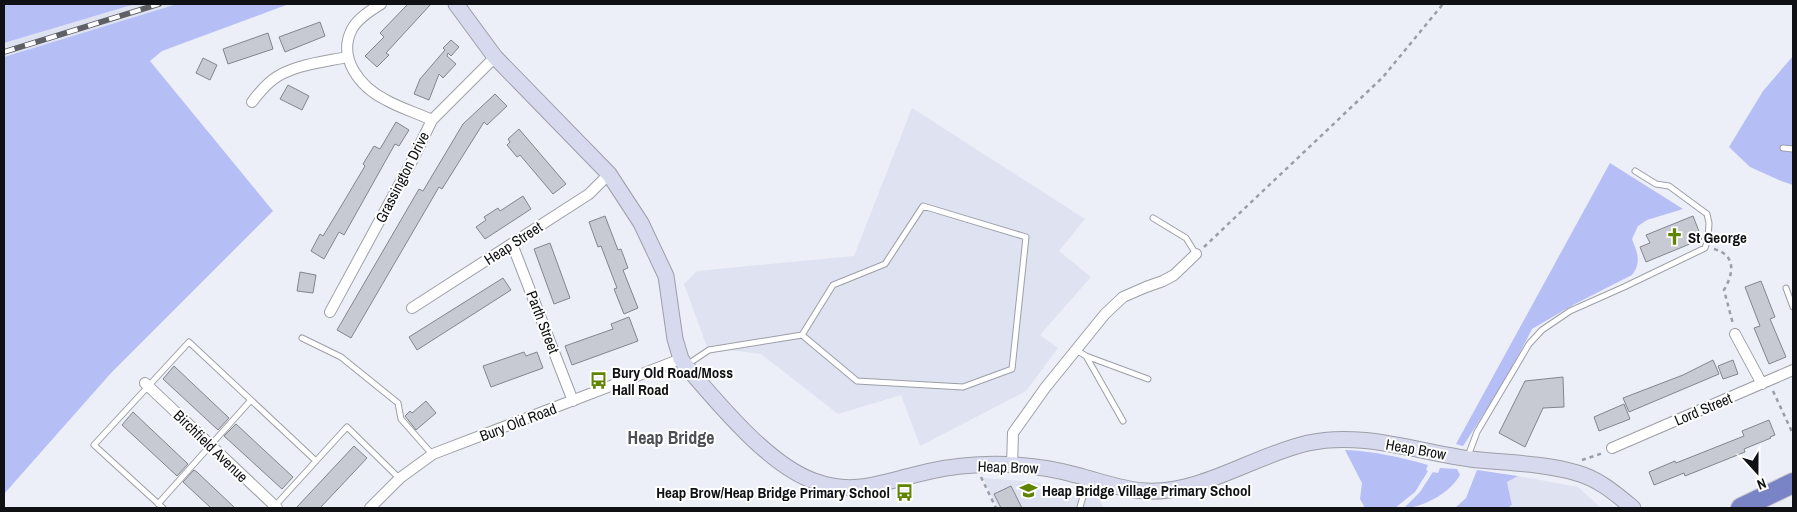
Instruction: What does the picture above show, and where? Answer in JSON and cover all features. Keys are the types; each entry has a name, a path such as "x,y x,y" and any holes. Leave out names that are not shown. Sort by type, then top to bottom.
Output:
{"highway":[{"path":"1740,508 1793,484"}],"street":[{"path":"381,4 366,14 352,28 347,57 355,74 375,93 385,100 432,120"},
{"path":"456,4 495,57 609,174 641,223 666,276 675,339 683,362"},
{"path":"252,102 267,84 282,74 299,68 347,57"},
{"name":"Grassington Drive","path":"330,312 412,161 432,120 495,57"},
{"name":"Heap Street","path":"412,308 589,194 609,174"},
{"name":"Parth Street","path":"512,244 574,400"},
{"path":"1012,465 1013,433 1104,314 1123,297 1169,278 1183,268 1196,254"},
{"path":"1735,334 1765,382"},
{"name":"Bury Old Road","path":"370,508 400,478 433,454 574,400 683,362"},
{"name":"Heap Brow","path":"683,362 728,415 770,454 799,475 827,486 866,488 915,474 975,465 1012,465 1042,468 1116,487 1147,492 1192,485 1282,450 1311,442 1348,439 1369,440 1467,458 1579,473 1596,480 1633,508"},
{"name":"Lord Street","path":"1612,448 1793,370"},
{"name":"Birchfield Avenue","path":"147,384 275,508"}],"lane":[{"path":"1783,148 1793,149"},
{"path":"1467,458 1477,432 1529,344 1542,330 1570,311 1705,248 1708,239 1709,223 1706,214 1669,186 1656,184 1635,171"},
{"path":"683,362 709,350 802,335 833,286 885,264 923,206 1026,237 1012,369 963,387 858,381 802,335"},
{"path":"1152,218 1186,238 1196,254"},
{"path":"1786,288 1793,307"},
{"path":"302,338 341,357 398,403 401,419 433,454"},
{"path":"163,508 94,445 147,384 189,342 316,461"},
{"path":"1075,350 1148,380"},
{"path":"1086,356 1123,421"},
{"path":"158,504 251,400"},
{"path":"275,508 347,427 400,478"},
{"path":"1080,507 1088,479"}],"path":[{"path":"1196,254 1383,76 1443,4"},
{"path":"1705,248 1716,249 1726,254 1730,261 1730,280 1724,290 1731,316"},
{"path":"1765,382 1793,434"},
{"path":"1580,460 1599,455 1612,448"},
{"path":"975,465 996,508"}],"shaded area":[{"path":"4,4 135,4 4,43"},
{"path":"135,4 177,4 4,57 4,43"},
{"path":"177,4 289,4 162,51 150,61 273,211 111,373 4,494 4,57"},
{"path":"1793,56 1793,185 1750,167 1729,147 1763,91"},
{"path":"912,108 1085,219 1059,251 1091,277 1040,335 1058,348 1026,391 920,446 901,395 838,414 761,354 707,347 684,284 697,271 854,256"},
{"path":"1610,163 1683,209 1647,220 1638,226 1632,239 1638,261 1632,275 1573,305 1532,329 1505,381 1463,446 1456,444"},
{"path":"1345,450 1407,459 1428,465 1426,470 1428,471 1415,492 1395,508 1365,508 1360,499 1362,483"},
{"path":"1440,468 1457,469 1460,475 1450,487 1436,498 1420,505 1404,508 1420,492 1433,472 1438,473"},
{"path":"1477,470 1518,476 1507,482 1512,505 1507,508 1455,508 1466,498"},
{"path":"1518,476 1578,487 1601,508 1507,508 1512,505 1507,482"},
{"name":"Heap Bridge Village Primary School","path":"983,478 1035,482 1099,499 1104,508 998,508"}],"building":[{"path":"408,4 431,4 386,53 389,55 377,67 365,56 384,37 380,33"},
{"path":"320,22 325,36 285,52 279,37"},
{"path":"268,33 273,49 228,64 223,49"},
{"path":"451,40 459,47 451,56 448,53 447,56 456,64 443,78 439,74 429,100 414,94 420,79 445,50 443,48"},
{"path":"203,58 217,65 210,80 196,73"},
{"path":"288,85 309,96 302,110 280,99"},
{"path":"495,94 507,106 487,125 484,122 442,189 439,187 351,338 337,330 419,189 423,191 463,124"},
{"path":"396,122 409,130 399,146 395,144 344,235 339,232 324,259 311,251 320,234 323,236 343,203 365,166 363,164 374,146 380,149"},
{"path":"519,129 566,184 553,194 520,155 517,157 507,145 510,142 508,139"},
{"path":"523,196 531,209 485,239 476,227 486,220 484,217 498,208 500,211"},
{"path":"605,216 618,250 621,249 628,268 623,270 638,308 624,314 614,289 617,288 601,246 598,247 589,222"},
{"name":"St George","path":"1693,216 1702,239 1646,262 1640,247 1650,243 1646,235"},
{"path":"550,243 570,298 554,304 534,249"},
{"path":"300,272 316,275 313,293 297,291"},
{"path":"503,278 511,290 417,350 409,337"},
{"path":"1761,281 1775,317 1770,319 1786,357 1769,364 1754,328 1760,326 1745,287"},
{"path":"629,317 638,341 572,365 565,346 613,329 611,324"},
{"path":"524,352 526,356 537,352 543,368 491,387 483,366"},
{"path":"1713,360 1719,374 1629,412 1623,398 1683,375"},
{"path":"1733,360 1738,374 1723,379 1718,366"},
{"path":"174,366 229,418 218,430 163,379"},
{"path":"1563,377 1564,407 1543,408 1525,447 1499,433 1525,381"},
{"path":"426,401 436,413 416,430 405,416 410,411 412,413"},
{"path":"1624,404 1630,419 1599,431 1594,417"},
{"path":"133,412 188,464 177,476 122,425"},
{"path":"1769,420 1775,435 1771,438 1744,449 1745,452 1685,476 1684,473 1654,485 1649,472 1744,436 1742,431"},
{"path":"236,424 293,477 282,489 224,436"},
{"path":"354,446 367,458 353,473 320,508 296,508"},
{"path":"194,470 235,508 211,508 183,482"},
{"path":"1011,486 1022,508 1001,508 994,494"}],"railway":[{"path":"4,52 159,4"}],"place":[{"name":"St George","path":"1674,237"},
{"name":"Bury Old Road/Moss Hall Road","path":"598,381"},
{"name":"Heap Bridge Village Primary School","path":"1028,490"},
{"name":"Heap Brow/Heap Bridge Primary School","path":"904,492"}],"district":[{"name":"Heap Bridge","path":"671,437"}]}
